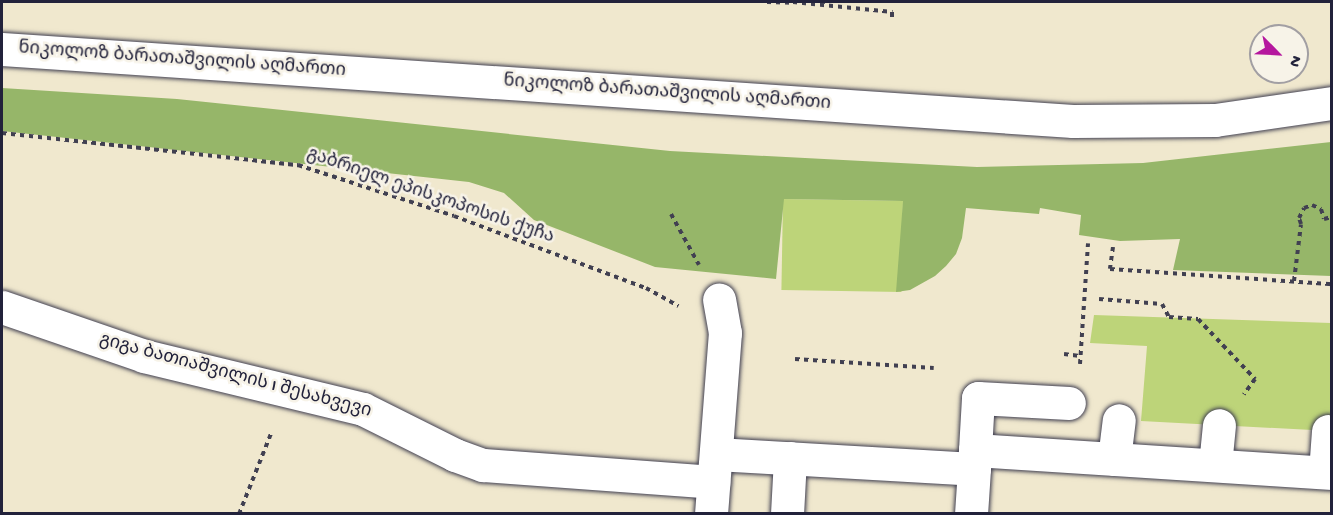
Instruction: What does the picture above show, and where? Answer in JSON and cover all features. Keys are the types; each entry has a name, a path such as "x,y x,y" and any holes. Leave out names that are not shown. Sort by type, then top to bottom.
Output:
{"street":[{"name":"ნიკოლოზ ბარათაშვილის აღმართი","path":"2,49 1073,121 1215,120 1332,104"},
{"path":"713,483 725,333 719,300"},
{"name":"გიგა ბათიაშვილის I შესახვევი","path":"2,307 144,356 363,409 455,455 483,465 713,483 790,458 1114,459 1328,472"},
{"path":"971,513 978,398 1069,403"},
{"path":"1114,459 1119,420"},
{"path":"1215,465 1219,425"},
{"path":"1328,430 1328,472"},
{"path":"787,513 790,458"}],"path":[{"path":"767,2 792,2 892,12 892,18"},
{"name":"გაბრიელ ეპისკოპოსის ქუჩა","path":"2,133 297,165 454,216 646,288 725,333"},
{"path":"1294,281 1301,225 1299,218 1304,208 1312,205 1320,209 1324,219 1332,217"},
{"path":"671,214 719,300"},
{"path":"1069,403 1077,404 1088,243"},
{"path":"1113,248 1110,269 1332,284"},
{"path":"1099,299 1162,304 1169,317 1198,318 1256,379 1219,425"},
{"path":"1064,354 1080,356"},
{"path":"795,359 934,368"},
{"path":"239,513 287,391"}],"green space":[{"path":"2,88 177,99 670,151 977,167 1143,163 1331,142 1331,276 1173,270 1180,239 1120,241 1079,235 1081,215 1040,208 1039,214 966,208 962,238 956,254 946,266 935,276 910,290 896,292 903,201 784,199 776,279 655,267 534,220 504,193 469,182 2,131"},
{"path":"783,199 903,201 901,292 781,290"},
{"path":"1094,315 1331,323 1331,431 1141,421 1147,346 1090,343"}]}
